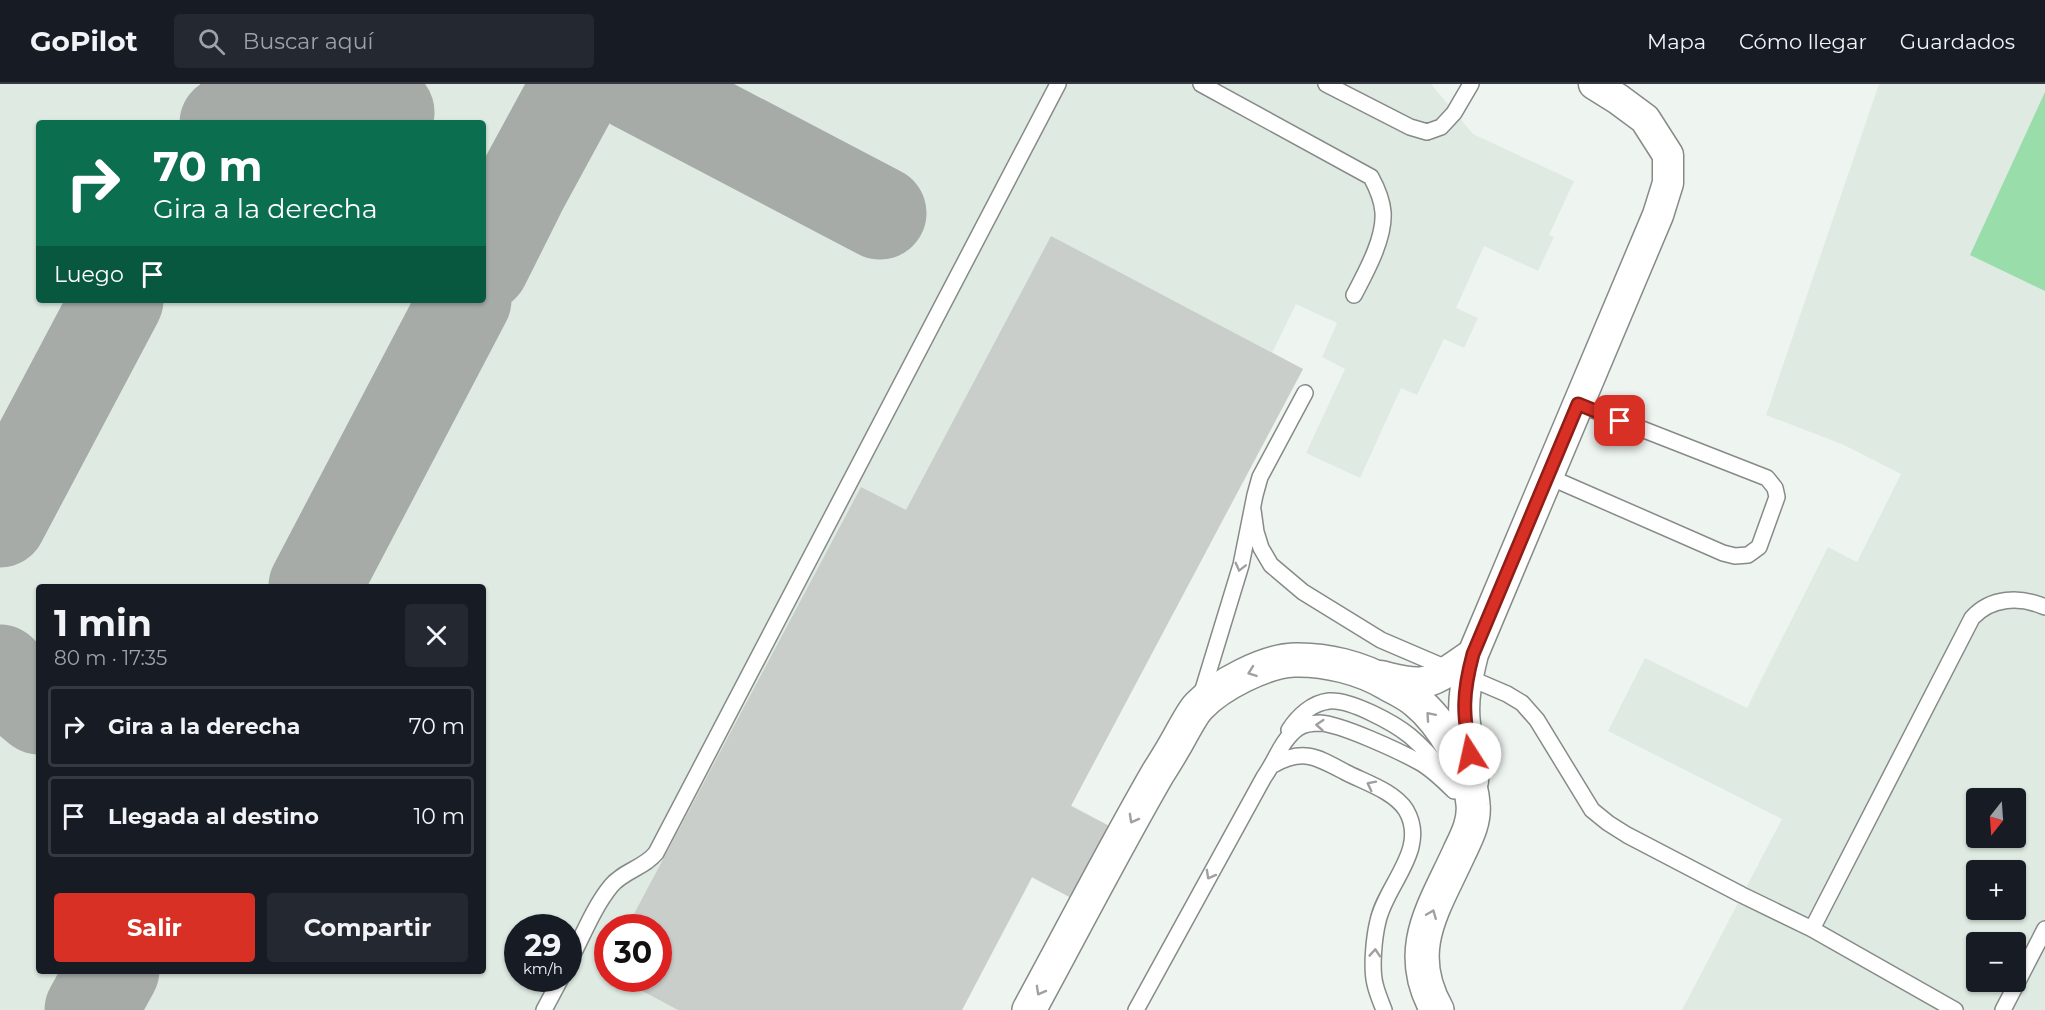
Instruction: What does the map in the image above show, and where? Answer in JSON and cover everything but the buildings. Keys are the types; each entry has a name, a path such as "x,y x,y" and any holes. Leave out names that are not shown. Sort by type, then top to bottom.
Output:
{"street":[{"path":"1464,798 1473,770 1465,722 1462,667 1578,404 1658,215 1668,183 1668,155 1644,119 1594,84"},
{"path":"1029,1010 1148,791 1197,707 1214,692 1246,674 1291,660 1332,664 1422,683 1462,667"},
{"path":"1357,671 1383,681 1415,700 1432,718 1461,762 1464,798 1472,822 1435,905 1421,947 1422,969 1429,995 1437,1010"}],"lane":[{"path":"582,939 612,885 643,865 656,853 1058,84"},
{"path":"1201,84 1371,177 1379,194 1383,213 1374,254 1354,295"},
{"path":"1326,84 1410,128 1427,132 1441,127 1454,113 1471,84"},
{"path":"1197,707 1212,664 1240,565 1260,477 1305,393"},
{"path":"1547,476 1723,553 1736,556 1748,555 1759,547 1777,497 1775,488 1767,478 1578,404"},
{"path":"1253,510 1261,548 1271,565 1303,592 1381,640 1462,667 1522,703 1537,720 1592,810 1608,824 1731,890 1812,929 1955,1010"},
{"path":"1812,929 1972,618 1981,608 1993,602 2011,600 2045,607"},
{"path":"1276,759 1289,729 1297,718 1313,706 1329,701 1347,703 1409,735 1438,764 1464,798"},
{"path":"1136,1010 1264,777 1283,745 1297,729 1306,724 1322,723 1376,742 1420,762 1464,798"},
{"path":"1276,759 1297,755 1314,756 1394,797 1406,810 1412,827 1412,843 1408,858 1394,882 1378,919 1374,955 1374,982 1384,1010"},
{"path":"2003,1010 2045,929"},
{"path":"544,1010 554,992"}],"shaded area":[{"path":"0,84 1431,84 1473,134 1574,181 1549,235 1554,237 1538,271 1484,246 1456,308 1478,318 1464,348 1444,339 1417,395 1401,388 1360,478 1306,453 1345,369 1322,357 1337,323 1296,304 1272,353 1303,369 1071,805 1115,829 1077,901 1032,878 962,1010 0,1010"},
{"path":"1879,84 2045,84 2045,1010 1682,1010 1782,819 1608,731 1645,658 1747,708 1828,547 1857,562 1901,474 1844,445 1766,415"}],"green space":[{"path":"2045,92 2045,291 1970,255"}],"taxiway":[{"path":"486,259 578,84"},
{"path":"634,84 880,213"},
{"path":"246,120 327,111 388,112"},
{"path":"0,521 115,303"},
{"path":"316,584 463,303"},
{"path":"0,671 16,689 36,706"},
{"path":"91,1010 111,974"}],"route":[{"path":"1470,754 1464,696 1473,654 1578,404 1620,421"}]}
